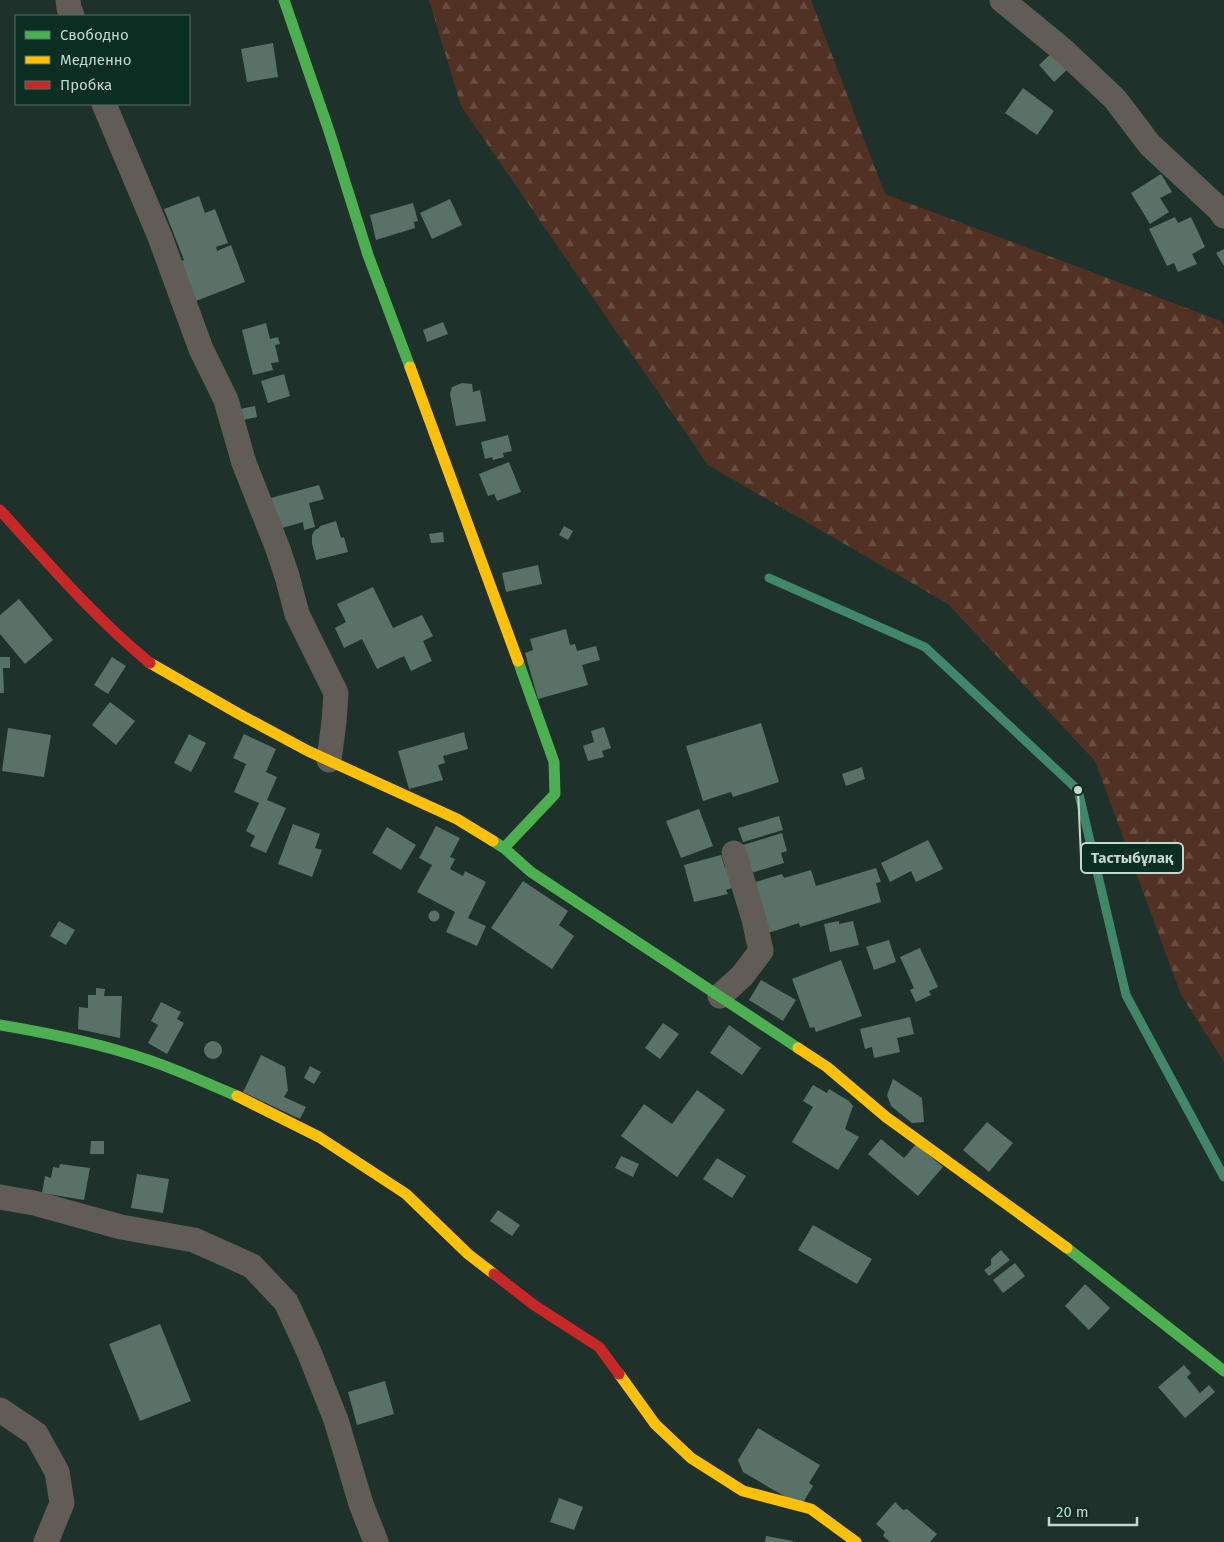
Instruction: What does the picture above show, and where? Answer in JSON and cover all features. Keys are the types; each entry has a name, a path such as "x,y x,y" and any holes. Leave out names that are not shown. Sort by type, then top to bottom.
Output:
{"street":[{"path":"68,0 72,15"},
{"path":"284,0 368,255 468,522 554,762 555,794 504,848"},
{"path":"1002,0 1064,51 1115,99 1150,146 1219,209 1224,216"},
{"path":"104,105 160,237 201,349 226,400 244,464 281,558 297,614 336,692 334,722 328,760"},
{"path":"0,510 60,577 124,642 153,666 239,714 328,760 456,819 504,848 530,872 827,1067 886,1117 1069,1250 1224,1371"},
{"path":"720,996 742,976 761,951 754,918 734,853"},
{"path":"0,1025 44,1032 124,1052 198,1079 256,1105 319,1137 406,1194 468,1254 534,1305 599,1347 655,1424 691,1458 743,1491 811,1509 856,1542"},
{"path":"0,1197 34,1203 121,1227 194,1240 252,1266 286,1302 310,1352 336,1420 361,1504 376,1542"},
{"path":"0,1410 36,1434 57,1472 62,1503 46,1542"}],"green space":[{"path":"429,0 811,0 885,194 1221,321 1224,326 1224,1062 1181,995 1095,761 948,604 708,465 461,106"}],"building":[{"path":"273,43 278,77 247,82 241,49"},
{"path":"1055,50 1070,67 1054,82 1039,65"},
{"path":"1023,88 1054,111 1037,135 1005,113"},
{"path":"1161,174 1172,192 1160,198 1169,212 1150,224 1131,193"},
{"path":"199,196 205,213 215,209 228,243 216,247 217,251 231,245 245,282 196,301 181,261 184,260 164,209"},
{"path":"450,199 462,225 432,239 420,213"},
{"path":"413,203 418,221 414,222 415,228 376,240 370,215"},
{"path":"1175,217 1178,223 1191,217 1205,247 1192,254 1197,264 1178,272 1174,263 1167,266 1149,229"},
{"path":"1224,249 1224,266 1216,253"},
{"path":"443,322 448,334 427,342 423,330"},
{"path":"266,323 270,339 278,337 280,344 275,345 279,362 271,363 273,370 253,375 242,330"},
{"path":"284,374 290,396 268,403 261,381"},
{"path":"462,383 472,384 473,392 480,390 486,421 456,426 450,394 452,387"},
{"path":"255,406 257,417 238,421 235,410"},
{"path":"508,435 512,451 503,453 504,457 493,460 492,457 485,459 481,442"},
{"path":"509,462 521,492 497,501 494,494 488,496 479,474"},
{"path":"319,485 324,499 309,503 315,527 304,530 303,522 275,530 267,499"},
{"path":"336,521 341,538 344,537 348,552 316,560 312,535 320,526"},
{"path":"564,526 573,531 568,540 559,535"},
{"path":"443,532 444,542 431,543 429,534"},
{"path":"538,565 542,584 506,592 502,573"},
{"path":"373,587 393,628 422,615 433,636 423,641 432,661 411,671 404,656 377,669 362,639 344,648 335,628 346,622 337,604"},
{"path":"19,599 53,640 25,664 0,634 0,615"},
{"path":"566,629 570,645 575,644 577,651 596,646 600,660 582,665 588,685 538,699 525,653 533,650 530,639"},
{"path":"0,657 10,657 10,668 3,668 4,693 0,693"},
{"path":"112,657 126,666 108,694 94,685"},
{"path":"110,702 135,721 116,745 92,725"},
{"path":"761,723 779,782 733,797 731,792 703,801 686,746"},
{"path":"604,727 611,748 602,751 604,757 588,761 583,746 594,742 591,731"},
{"path":"8,728 51,735 44,777 2,771"},
{"path":"464,732 468,749 443,756 445,763 438,765 443,780 409,789 398,751"},
{"path":"189,734 206,743 191,772 174,763"},
{"path":"244,734 276,749 266,772 277,777 267,800 286,808 266,853 250,846 255,836 246,831 259,803 234,792 246,764 233,758"},
{"path":"862,767 865,779 846,786 842,774"},
{"path":"699,809 713,846 681,858 666,821"},
{"path":"779,816 783,830 743,842 738,828"},
{"path":"293,824 320,834 315,848 322,850 312,877 278,864"},
{"path":"436,826 460,838 450,857 455,859 450,869 463,876 465,871 486,882 468,918 486,926 477,946 446,932 455,912 417,892 432,865 419,858"},
{"path":"387,827 416,845 401,870 372,853"},
{"path":"782,833 787,851 781,853 784,863 748,874 740,846"},
{"path":"928,840 943,869 916,882 911,871 890,882 881,863"},
{"path":"721,855 725,868 729,866 735,887 726,890 728,894 694,902 684,865"},
{"path":"876,868 881,882 876,883 881,902 800,927 799,923 765,934 749,884 782,874 784,878 811,870 816,886"},
{"path":"523,881 568,911 559,925 574,936 552,969 491,928"},
{"path":"434,910 440,916 434,922 428,916"},
{"path":"59,921 75,930 66,945 50,936"},
{"path":"839,921 839,924 853,921 859,945 830,952 824,924"},
{"path":"889,940 896,962 874,970 866,947"},
{"path":"920,948 938,987 929,991 931,995 916,1002 910,990 914,988 900,957"},
{"path":"841,960 862,1016 816,1032 814,1027 810,1028 792,979"},
{"path":"761,980 796,1000 783,1021 749,1000"},
{"path":"96,988 105,989 104,996 122,996 120,1038 78,1029 79,1007 88,1008 88,995 96,995"},
{"path":"161,1002 181,1012 177,1019 184,1023 167,1054 148,1043 158,1025 151,1021"},
{"path":"910,1017 914,1034 897,1038 900,1052 874,1058 872,1047 865,1049 860,1029"},
{"path":"663,1023 679,1034 660,1059 645,1048"},
{"path":"729,1025 761,1048 742,1075 710,1053"},
{"path":"213,1041 219,1044 222,1050 219,1056 213,1059 207,1056 204,1050 207,1044"},
{"path":"261,1055 285,1067 288,1090 284,1097 306,1107 300,1119 243,1092"},
{"path":"310,1066 321,1072 314,1084 304,1078"},
{"path":"893,1079 922,1098 924,1122 912,1123 891,1106 887,1095"},
{"path":"813,1085 827,1093 829,1089 849,1101 853,1106 845,1129 859,1137 838,1170 792,1142 813,1107 803,1101"},
{"path":"697,1090 725,1110 677,1177 621,1136 644,1104 672,1124"},
{"path":"987,1122 1013,1143 989,1172 963,1150"},
{"path":"881,1139 904,1158 916,1144 943,1167 918,1196 868,1154"},
{"path":"91,1141 104,1141 104,1154 90,1154"},
{"path":"621,1156 639,1164 633,1177 615,1168"},
{"path":"717,1158 746,1176 732,1198 703,1179"},
{"path":"60,1164 90,1168 84,1200 42,1193 45,1176 51,1178 53,1167 59,1168"},
{"path":"137,1174 169,1179 163,1213 131,1208"},
{"path":"498,1210 520,1225 512,1236 490,1221"},
{"path":"813,1225 872,1259 857,1284 798,1250"},
{"path":"1001,1250 1010,1260 989,1276 984,1270 991,1265 991,1259"},
{"path":"1015,1263 1025,1276 1003,1293 993,1280"},
{"path":"1085,1284 1110,1308 1089,1330 1065,1306"},
{"path":"160,1324 191,1401 140,1421 109,1344"},
{"path":"1184,1365 1191,1373 1187,1377 1200,1393 1209,1385 1215,1392 1185,1418 1158,1387"},
{"path":"385,1381 394,1414 357,1425 348,1392"},
{"path":"758,1428 820,1465 809,1483 813,1486 801,1506 743,1472 738,1460"},
{"path":"559,1498 583,1507 574,1530 550,1522"},
{"path":"895,1502 903,1510 907,1509 937,1534 930,1542 890,1542 883,1536 885,1532 876,1524"},
{"path":"766,1536 793,1541 793,1542 765,1542"}],"waterway":[{"path":"769,578 925,647 1078,790 1126,995 1224,1177"}],"traffic: fast":[{"path":"284,0 329,131 368,255 410,367"},
{"path":"504,848 555,794 554,762 518,661"},
{"path":"493,841 504,848 531,872 798,1048"},
{"path":"0,1025 62,1037 138,1056 237,1096"},
{"path":"1067,1248 1224,1371"}],"traffic: slow":[{"path":"410,367 518,661"},
{"path":"150,663 308,751 457,819 493,841"},
{"path":"798,1048 827,1067 886,1117 1067,1248"},
{"path":"237,1096 319,1137 406,1194 468,1254 494,1274"},
{"path":"619,1374 655,1424 691,1458 743,1491 811,1509 856,1542"}],"traffic: jam":[{"path":"0,510 91,609 150,663"},
{"path":"494,1274 534,1305 599,1347 619,1374"}],"place":[{"name":"Тастыбұлақ","path":"1078,790"}]}
